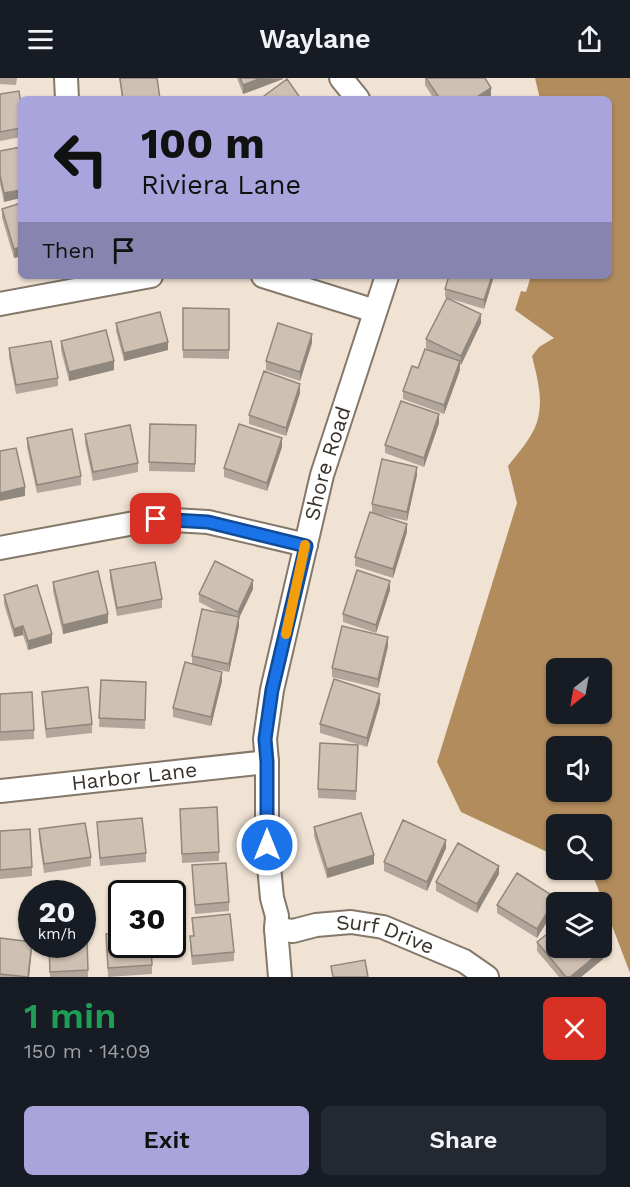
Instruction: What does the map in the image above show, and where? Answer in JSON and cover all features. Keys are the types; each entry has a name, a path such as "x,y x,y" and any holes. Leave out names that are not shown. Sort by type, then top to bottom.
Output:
{"street":[{"path":"66,78 67,96"},
{"path":"341,78 356,96"},
{"path":"272,279 375,311"},
{"name":"Shore Road","path":"280,977 277,916 272,898 267,845 265,739 272,690 322,475 386,279"},
{"path":"0,304 102,280"},
{"path":"0,548 156,519 208,522 306,546"},
{"name":"Harbor Lane","path":"0,791 267,762"},
{"name":"Surf Drive","path":"276,929 293,931 316,925 351,922 383,927 464,962 487,977"}],"shaded area":[{"path":"535,78 630,78 630,973 612,926 612,892 599,892 595,880 612,880 612,814 546,814 546,851 461,812 437,762 517,503 508,466 532,434 539,414 539,389 532,356 539,347 554,338 515,310 521,291 526,292 530,279 612,279 612,96 539,96"}],"building":[{"path":"120,78 157,78 160,96 123,96"},
{"path":"240,78 261,78 243,85"},
{"path":"426,78 485,78 491,88 479,96 438,96"},
{"path":"287,79 299,96 264,96"},
{"path":"19,91 18,129 0,132 0,94"},
{"path":"18,148 18,191 4,193 0,175 0,151"},
{"path":"18,204 18,248 14,249 2,209"},
{"path":"448,279 491,279 484,300 445,289"},
{"path":"447,298 481,314 461,356 426,339"},
{"path":"183,308 229,309 229,350 183,350"},
{"path":"160,312 168,342 124,353 116,323"},
{"path":"278,323 312,334 300,372 266,361"},
{"path":"106,330 114,361 69,372 61,341"},
{"path":"51,341 58,378 16,385 9,348"},
{"path":"425,349 460,361 444,405 403,391 412,366 418,368"},
{"path":"264,371 300,384 286,428 249,415"},
{"path":"401,401 439,414 424,458 385,445"},
{"path":"150,424 196,425 195,464 149,462"},
{"path":"239,424 282,438 267,483 224,468"},
{"path":"130,425 138,463 93,472 85,434"},
{"path":"72,429 81,476 37,485 27,438"},
{"path":"16,448 25,487 0,493 0,451"},
{"path":"382,459 417,467 407,512 372,504"},
{"path":"370,512 407,524 393,569 355,557"},
{"path":"215,561 253,580 238,612 199,594"},
{"path":"155,562 162,599 117,608 110,570"},
{"path":"357,570 390,581 376,625 343,614"},
{"path":"98,571 108,614 63,625 53,582"},
{"path":"37,585 52,634 28,641 23,626 14,629 4,595"},
{"path":"202,609 239,617 229,664 192,656"},
{"path":"342,626 388,637 378,679 332,668"},
{"path":"185,662 222,672 211,717 173,708"},
{"path":"334,679 380,694 367,738 320,724"},
{"path":"101,680 146,682 145,720 99,718"},
{"path":"88,687 92,724 46,729 42,692"},
{"path":"32,692 34,730 0,732 0,694"},
{"path":"320,743 358,745 356,791 318,789"},
{"path":"217,807 219,852 182,854 180,809"},
{"path":"361,813 374,855 327,869 314,827"},
{"path":"142,818 146,853 100,858 97,822"},
{"path":"403,820 446,840 427,882 384,862"},
{"path":"85,823 91,857 44,864 39,829"},
{"path":"30,829 32,867 0,870 0,831"},
{"path":"458,843 499,866 477,904 436,882"},
{"path":"226,863 229,902 195,905 192,865"},
{"path":"517,873 547,892 546,914 537,929 497,905"},
{"path":"230,914 234,952 192,956 190,936 194,936 192,918"},
{"path":"106,934 108,934 108,958 152,958 152,965 108,968"},
{"path":"546,935 546,953 537,942"},
{"path":"0,938 18,940 18,958 30,958 28,977 0,974"},
{"path":"49,958 88,958 88,970 50,972"},
{"path":"550,958 593,958 570,977 566,977"},
{"path":"365,960 368,977 333,977 331,966"}],"slow traffic":[{"path":"286,634 305,545"}],"route":[{"path":"156,519 208,522 306,546 272,690 265,739 267,845"}]}
